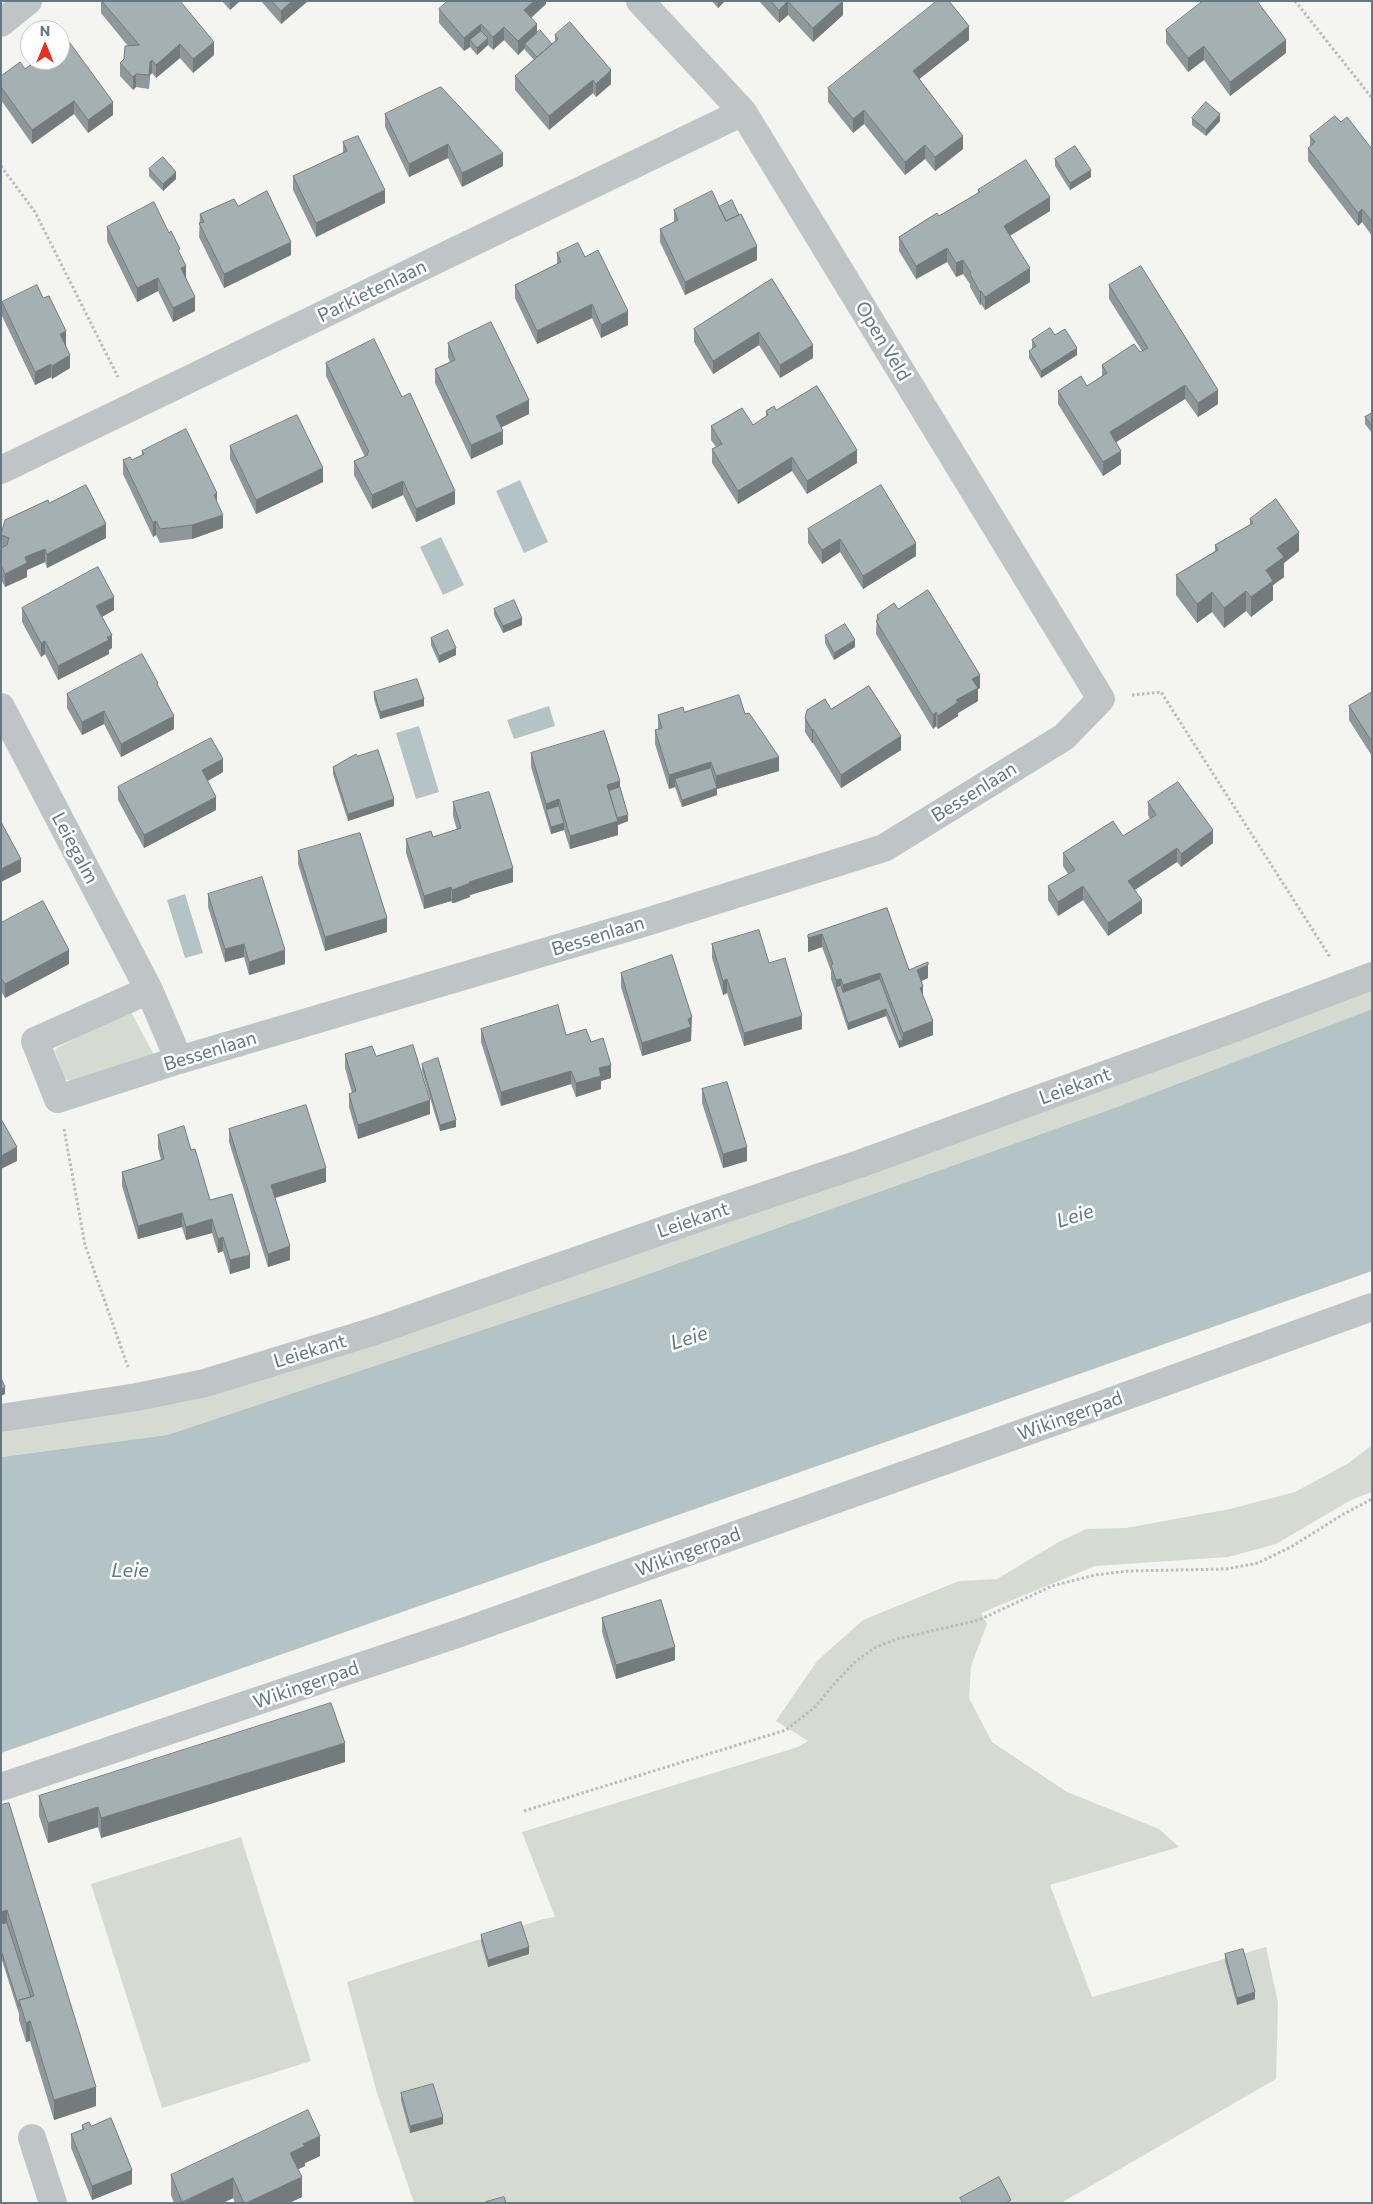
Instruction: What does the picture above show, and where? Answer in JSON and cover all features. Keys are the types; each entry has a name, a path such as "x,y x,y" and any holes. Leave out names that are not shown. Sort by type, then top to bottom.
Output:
{"street":[{"path":"1,24 28,1"},
{"name":"Open Veld","path":"640,1 742,112 1102,699"},
{"name":"Parkietenlaan","path":"1,470 742,112"},
{"name":"Bessenlaan","path":"58,1099 179,1060 884,848 1064,737 1102,699"},
{"name":"Leiegalm","path":"1,706 149,990 179,1060"},
{"name":"Leiekant","path":"1,1418 137,1397 205,1383 375,1331 859,1164 1360,981"},
{"path":"58,1099 35,1041 149,990"},
{"name":"Wikingerpad","path":"1,1787 463,1632 1372,1307"},
{"path":"32,2138 53,2203"}],"path":[{"path":"1295,1 1372,98"},
{"path":"1,166 35,212 133,406"},
{"path":"1102,699 1161,692 1360,981"},
{"path":"58,1099 85,1245 137,1397"},
{"path":"524,1811 786,1730 815,1707 835,1682 856,1661 876,1647 897,1639 979,1620 1052,1586 1094,1575 1128,1570 1226,1569 1258,1563 1291,1547 1342,1515 1372,1499"}],"shaded area":[{"path":"1372,986 1372,1009 1117,1107 623,1283 167,1435 1,1457 1,1431 98,1416"},
{"path":"130,1010 154,1055 70,1081 64,1079 55,1051 57,1048"},
{"path":"1372,1445 1372,1492 1351,1500 1276,1544 1228,1557 1095,1566 981,1613 987,1624 971,1666 969,1698 992,1742 1067,1792 1159,1829 1179,1847 1050,1885 1092,1997 1266,1947 1278,2003 1276,2079 1061,2203 414,2203 377,2093 347,1982 543,1919 555,1917 522,1832 798,1747 808,1741 776,1721 817,1661 863,1620 959,1581 997,1579 1057,1543 1086,1529 1126,1528 1230,1509 1295,1492 1349,1463"},
{"path":"241,1837 311,2061 162,2108 91,1884"}],"water":[{"path":"520,480 548,542 524,553 496,491"},
{"path":"441,537 464,585 443,595 420,547"},
{"path":"549,706 555,726 514,739 507,720"},
{"path":"419,726 439,792 416,799 396,733"},
{"path":"185,894 203,953 185,958 167,900"},
{"name":"Leie","path":"1372,1009 1372,1271 1,1753 1,1457 167,1435 623,1283 1117,1107"}],"building":[{"path":"102,1 180,1 214,42 193,59 180,44 156,65 152,60 150,62 149,75 136,74 133,77 120,63 124,59 125,46 139,45"},
{"path":"272,1 292,1 281,11"},
{"path":"448,1 534,1 524,10 537,24 518,41 504,27 493,37 481,24 464,38 439,9"},
{"path":"771,1 788,1 779,10"},
{"path":"788,1 843,1 813,28"},
{"path":"937,1 949,1 969,26 913,71 963,136 935,157 925,145 905,162 864,110 853,119 828,88"},
{"path":"1203,1 1257,1 1286,40 1230,82 1204,46 1188,58 1166,30"},
{"path":"570,22 611,70 596,84 593,80 549,116 515,76 558,39 555,35"},
{"path":"540,30 552,44 537,57 525,44"},
{"path":"481,31 488,38 477,48 470,40"},
{"path":"70,43 113,102 88,120 74,101 32,130 1,87 1,76 20,62 20,70 70,70"},
{"path":"441,87 503,153 462,173 448,144 409,164 385,114"},
{"path":"1206,102 1220,114 1206,130 1192,118"},
{"path":"1335,116 1341,122 1347,117 1372,149 1372,222 1362,209 1358,213 1308,148 1315,142 1310,136"},
{"path":"358,136 385,190 316,223 293,176 347,151 343,142"},
{"path":"1075,146 1091,170 1070,183 1055,159"},
{"path":"163,157 176,172 163,184 149,169"},
{"path":"1026,160 1050,197 1004,226 1030,268 985,297 980,292 963,260 956,263 947,248 916,266 899,237 937,213 939,216 980,192 978,190"},
{"path":"267,191 291,242 224,274 199,223 204,222 200,214 234,199 238,206"},
{"path":"712,191 726,221 741,214 757,246 685,282 660,229 678,220 674,210"},
{"path":"732,200 739,215 726,221 719,207"},
{"path":"154,202 169,233 171,231 180,249 178,250 186,266 181,268 195,297 173,308 158,278 137,288 107,227"},
{"path":"578,243 585,257 598,250 628,311 601,325 592,304 537,331 515,285 561,262 557,253"},
{"path":"1141,266 1218,390 1198,403 1185,385 1110,432 1121,451 1103,462 1058,391 1081,376 1087,386 1107,373 1102,365 1134,344 1140,352 1148,348 1109,285"},
{"path":"772,279 813,345 780,365 759,332 713,361 694,329"},
{"path":"37,285 43,298 49,296 66,331 60,334 70,355 52,366 51,364 35,372 2,302"},
{"path":"491,322 529,400 496,416 503,431 471,445 435,369 455,360 448,343"},
{"path":"1050,328 1055,335 1065,329 1077,348 1041,371 1029,351 1036,346 1032,340"},
{"path":"374,339 402,397 410,393 455,491 416,509 403,481 372,495 354,461 368,455 367,453 369,452 326,363"},
{"path":"817,386 857,450 807,481 792,457 738,491 712,449 722,444 711,426 742,408 753,425 768,415 766,411 774,406 776,410"},
{"path":"1372,413 1372,426 1365,417"},
{"path":"297,415 323,468 256,500 230,446"},
{"path":"186,429 217,493 214,495 223,515 192,525 160,529 156,521 153,523 123,460 130,457 132,460 144,454 142,451"},
{"path":"86,485 106,524 47,554 45,549 25,557 27,563 5,574 1,565 1,548 7,545 9,538 1,534 5,520 48,500 49,503"},
{"path":"881,485 916,543 863,576 840,539 822,550 808,529"},
{"path":"1276,499 1299,532 1277,548 1284,557 1266,570 1273,581 1251,597 1246,591 1224,608 1212,592 1197,604 1176,575 1218,550 1215,545 1253,523 1250,519"},
{"path":"98,567 114,597 96,606 112,635 107,637 109,640 58,666 45,641 41,643 22,608"},
{"path":"928,590 980,675 972,679 978,688 956,700 958,702 938,716 936,712 933,715 876,621 879,619 877,615 894,603 898,609"},
{"path":"514,600 522,618 503,626 494,609"},
{"path":"845,624 855,640 834,653 825,636"},
{"path":"448,630 456,648 439,656 431,638"},
{"path":"142,654 174,716 121,744 104,711 82,722 67,694"},
{"path":"417,679 424,699 380,712 374,692"},
{"path":"869,686 901,736 841,775 805,718 807,710 825,699 831,709"},
{"path":"1372,692 1372,742 1349,706"},
{"path":"739,695 745,714 749,713 779,757 716,776 711,762 669,775 655,730 662,728 658,715 683,707 684,712"},
{"path":"604,731 620,781 607,785 618,821 570,836 559,799 546,804 531,753"},
{"path":"211,738 223,759 202,770 216,797 144,835 118,787"},
{"path":"378,750 394,799 348,814 333,767 356,754 357,756"},
{"path":"711,768 717,788 682,800 675,779"},
{"path":"1178,782 1213,830 1181,854 1177,848 1128,881 1142,900 1108,923 1083,886 1058,902 1048,886 1075,870 1063,853 1113,821 1123,836 1156,815 1148,802"},
{"path":"620,787 628,815 617,818 609,791"},
{"path":"489,792 513,868 469,882 452,890 451,887 424,896 406,839 431,831 433,837 461,828 453,802"},
{"path":"559,806 564,823 551,827 546,810"},
{"path":"1,822 21,859 1,869"},
{"path":"360,833 387,918 325,937 298,851"},
{"path":"262,877 285,950 249,962 244,944 225,949 208,894"},
{"path":"43,901 69,950 5,984 1,978 1,923"},
{"path":"887,908 909,970 928,962 928,965 917,970 923,986 920,988 933,1021 903,1033 880,973 843,985 841,979 836,980 831,965 833,964 822,934 808,938 808,935"},
{"path":"759,930 769,963 785,958 802,1016 744,1033 727,979 723,981 712,944"},
{"path":"672,955 692,1017 688,1019 691,1027 642,1043 621,973"},
{"path":"880,979 903,1040 899,1041 886,1009 848,1023 836,987 841,985 843,992"},
{"path":"558,1005 566,1035 586,1029 591,1042 603,1038 611,1065 599,1068 601,1076 576,1083 571,1071 501,1092 481,1029"},
{"path":"413,1045 430,1100 358,1125 349,1094 356,1091 345,1054 372,1046 376,1056"},
{"path":"438,1058 456,1120 440,1125 422,1064"},
{"path":"727,1082 747,1147 723,1154 702,1089"},
{"path":"306,1105 326,1168 271,1185 290,1246 268,1254 229,1129"},
{"path":"1,1119 17,1147 1,1156"},
{"path":"184,1126 191,1150 195,1149 210,1200 232,1194 250,1255 230,1260 223,1237 218,1239 212,1219 186,1227 182,1213 138,1226 122,1172 164,1159 158,1135"},
{"path":"1,1378 5,1387 1,1389"},
{"path":"661,1600 675,1647 616,1665 602,1618"},
{"path":"331,1703 345,1743 101,1818 98,1807 48,1823 39,1796"},
{"path":"9,1803 96,2087 54,2100 30,2021 26,2023 19,2000 34,1996 7,1910 1,1912 1,1805"},
{"path":"521,1922 529,1947 488,1960 481,1935"},
{"path":"7,1923 31,1997 19,2000 19,2007 1,1950 1,1924"},
{"path":"1243,1949 1255,1992 1237,1998 1225,1954"},
{"path":"433,2084 443,2117 410,2126 401,2093"},
{"path":"308,2110 320,2136 290,2153 302,2177 246,2203 244,2203 233,2178 182,2202 171,2175"},
{"path":"111,2118 132,2170 92,2186 71,2134 84,2129 82,2125 89,2122 91,2126"},
{"path":"999,2177 1011,2200 1006,2203 963,2203 960,2198"},
{"path":"504,2197 506,2203 486,2202"}]}
